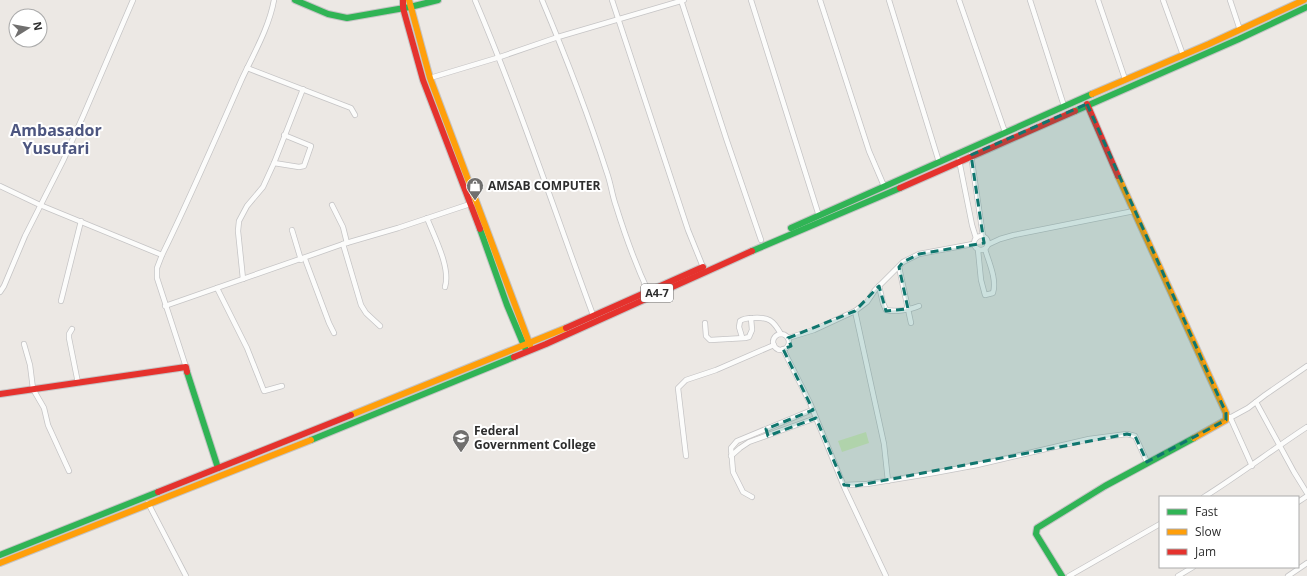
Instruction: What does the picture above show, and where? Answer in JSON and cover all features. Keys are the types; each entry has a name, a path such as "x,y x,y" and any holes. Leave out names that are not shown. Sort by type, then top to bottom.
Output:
{"main road":[{"path":"295,0 328,14 347,18 407,8 438,0"},
{"path":"403,0 474,203 529,350"},
{"path":"409,0 407,8 423,80 474,203"},
{"name":"A4-7","path":"0,563 316,438 529,350 760,247 959,161 970,152 1005,132 1240,30 1300,1"},
{"name":"A4-7","path":"0,555 526,344 957,154 970,152 1087,104 1307,7"},
{"path":"1062,576 1036,534 1037,528 1105,486 1228,418 1113,166 1087,104"},
{"path":"0,394 186,367 218,468"}],"street":[{"path":"0,292 4,286 25,236 84,114 133,0"},
{"path":"186,367 165,306 157,278 157,268 272,12 274,0"},
{"path":"475,0 500,57 533,144 542,176 593,315"},
{"path":"542,0 588,114 633,258 648,291"},
{"path":"612,0 685,223 703,266"},
{"path":"430,78 500,57 558,37 682,0 724,134 762,240"},
{"path":"751,0 819,216"},
{"path":"820,0 864,136 884,186"},
{"path":"889,0 939,162"},
{"path":"959,0 1005,132"},
{"path":"1030,0 1064,106"},
{"path":"1098,0 1125,79"},
{"path":"1163,0 1183,55"},
{"path":"1230,0 1240,30"},
{"path":"247,68 351,108 355,115"},
{"path":"243,279 238,231 239,221 247,206 263,187 303,89"},
{"path":"274,163 299,168 304,166 311,146 284,135"},
{"path":"970,152 986,247 993,276 993,293 985,295 981,280 978,250 973,244"},
{"path":"957,154 976,238 973,244"},
{"path":"0,186 40,205 162,255"},
{"path":"165,306 345,244 474,203"},
{"path":"332,205 343,228 345,244 361,305 366,313 380,326"},
{"path":"976,238 1000,239 1134,211"},
{"path":"428,218 445,266 447,280 445,286"},
{"path":"61,301 81,221"},
{"path":"292,230 329,324 334,333"},
{"path":"978,250 982,250 1000,239"},
{"path":"788,338 814,330 855,311 867,302 879,286 903,262 919,254 973,244"},
{"path":"899,267 910,323"},
{"path":"879,286 886,310 908,309 919,306"},
{"path":"216,288 247,348 264,391 282,386"},
{"path":"855,311 884,444 888,481"},
{"path":"742,337 739,327 740,321 751,318 768,319 775,324 780,334 785,335 788,338"},
{"path":"705,323 706,336 710,340 749,337 751,334 751,318"},
{"path":"72,329 69,334 69,338 78,383"},
{"path":"774,345 774,338 780,334"},
{"path":"783,349 788,345 788,338"},
{"path":"24,344 30,365 34,389 44,408 48,425 69,471"},
{"path":"774,345 779,349 783,349"},
{"path":"686,456 678,388 686,380 716,370 774,345"},
{"path":"783,349 816,418 844,485 886,576"},
{"path":"1252,466 1228,418 1248,408 1307,366"},
{"path":"1256,402 1307,495 1299,501"},
{"path":"752,497 743,492 733,472 731,448 737,441 812,410"},
{"path":"732,456 749,442 816,418"},
{"path":"1206,496 1252,466 1307,427"},
{"path":"766,429 768,436"},
{"path":"844,485 855,486 888,481 969,466 1089,439 1126,434 1135,436 1147,462"},
{"path":"146,496 186,576"},
{"path":"1069,576 1159,525"},
{"path":"1288,576 1307,563"},
{"path":"1178,576 1191,568"}],"highlighted area":[{"path":"1087,104 1226,413 1226,420 1147,462 1135,436 1127,434 855,486 844,485 816,418 768,436 766,429 813,410 783,349 791,346 788,338 855,311 879,286 886,311 908,309 899,267 903,262 919,254 984,243 971,155"}],"green space":[{"path":"866,432 869,443 842,452 838,441"}],"traffic: fast":[{"path":"295,0 328,14 347,18 410,7 438,0"},
{"path":"1075,111 1239,39 1307,7"},
{"path":"791,228 1092,94"},
{"path":"752,251 900,188"},
{"path":"480,229 507,305 525,348"},
{"path":"311,440 514,357"},
{"path":"187,372 218,468"},
{"path":"1062,576 1036,534 1037,528 1105,486 1194,438"},
{"path":"0,555 158,492"}],"traffic: slow":[{"path":"409,0 430,78 530,345"},
{"path":"1092,94 1209,44 1304,0"},
{"path":"1118,176 1226,413 1226,420 1194,438"},
{"path":"351,415 566,328"},
{"path":"0,563 311,440"}],"traffic: jam":[{"path":"403,0 403,8 423,80 480,229"},
{"path":"1087,104 1118,176"},
{"path":"900,188 1075,111"},
{"path":"514,357 752,251"},
{"path":"566,328 703,267"},
{"path":"0,394 186,367 187,372"},
{"path":"158,492 351,415"}],"place":[{"name":"AMSAB COMPUTER","path":"475,201"},
{"name":"Federal Government College","path":"461,453"}],"district":[{"name":"Ambasador Yusufari","path":"56,139"}]}
